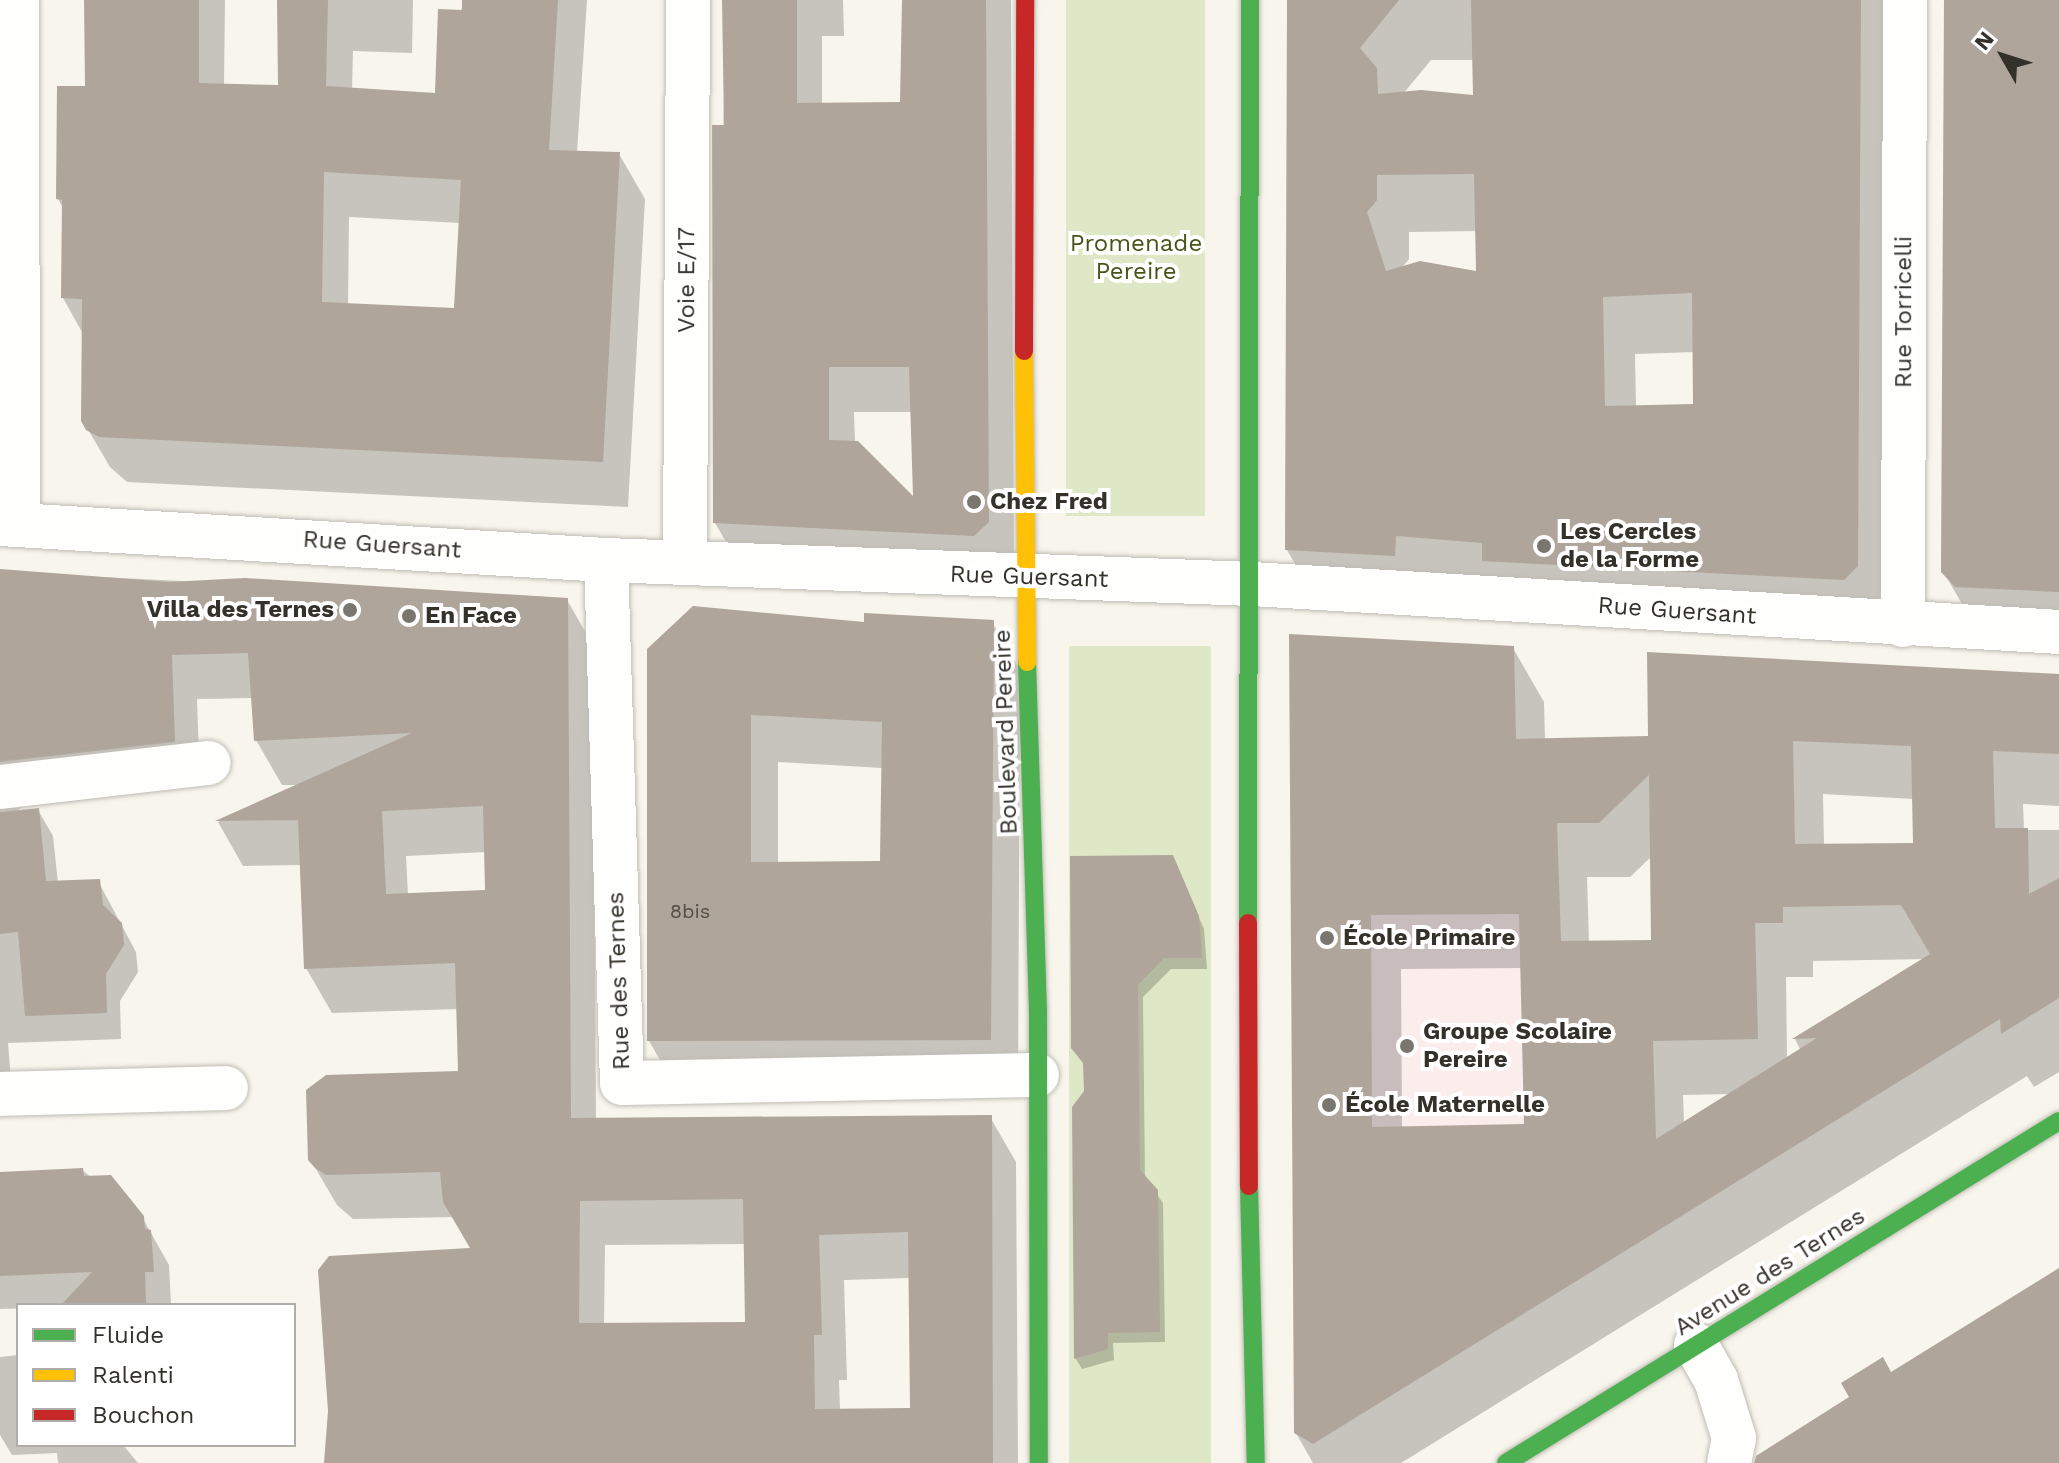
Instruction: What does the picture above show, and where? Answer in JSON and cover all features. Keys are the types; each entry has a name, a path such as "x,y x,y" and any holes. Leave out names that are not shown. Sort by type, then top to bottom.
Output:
{"main road":[{"name":"Boulevard Pereire","path":"1025,0 1024,578 1037,1075 1039,1463"},
{"path":"1250,0 1252,584 1246,1074 1256,1463"},
{"name":"Avenue des Ternes","path":"1506,1463 2059,1121"}],"street":[{"path":"9,524 17,0"},
{"name":"Voie E/17","path":"685,560 688,0"},
{"name":"Rue Torricelli","path":"1903,625 1905,0"},
{"name":"Rue Guersant","path":"9,524 606,560 685,560 1024,578 1252,584 2059,632"},
{"name":"Rue des Ternes","path":"606,560 622,1083 1037,1075"},
{"path":"0,787 209,763"},
{"path":"0,1094 226,1088"},
{"path":"1696,1345 1716,1380 1734,1438 1729,1463"}],"shaded area":[{"name":"Groupe Scolaire Pereire","path":"1517,813 1524,1147 1373,1150 1291,820"}],"green space":[{"name":"Promenade Pereire","path":"1066,0 1205,0 1205,516 1066,516"},
{"path":"1069,646 1211,646 1211,1463 1069,1463"}],"building":[{"path":"84,0 199,0 199,83 278,85 277,0 328,0 326,86 435,93 438,9 462,10 462,0 558,0 549,150 620,152 603,462 99,437 86,430 81,421 82,299 61,298 62,200 56,199 57,86 85,86","holes":["324,172 461,180 454,308 322,302"]},
{"path":"722,0 797,0 797,103 900,102 902,0 986,0 989,522 974,536 713,523 712,125 724,125","holes":["829,367 909,367 913,496 858,441 829,440"]},
{"path":"1287,0 1399,0 1360,48 1377,68 1378,94 1421,90 1473,95 1471,0 1861,0 1858,566 1844,580 1482,561 1482,543 1396,536 1395,556 1285,550","holes":["1474,174 1476,271 1420,261 1386,271 1367,212 1377,200 1377,175","1692,293 1693,404 1605,406 1603,297"]},
{"path":"1944,0 2059,0 2059,592 1955,587 1941,572"},
{"path":"0,569 169,582 245,578 568,598 571,1118 992,1115 993,1463 324,1463 328,1411 318,1270 329,1256 470,1248 443,1202 440,1172 326,1175 315,1168 308,1160 306,1090 326,1075 458,1071 455,963 304,969 298,820 215,821 412,733 254,741 248,653 172,655 175,742 0,762","holes":["483,806 485,890 386,894 382,811","743,1199 745,1322 579,1323 580,1201","908,1232 910,1408 815,1409 814,1335 822,1335 819,1235"]},
{"path":"693,606 864,622 864,613 994,620 991,1040 647,1041 647,649","holes":["751,715 882,722 880,861 751,862"]},
{"path":"1289,634 1514,646 1516,739 1648,736 1647,652 2059,674 2059,754 1993,751 1995,828 2028,828 2029,894 2059,878 2059,998 2001,1034 2000,1019 1313,1444 1294,1433","holes":["1793,741 1911,746 1913,843 1795,844","1649,775 1651,940 1561,941 1557,823 1599,823","1901,905 1930,954 1792,1039 1817,1038 1656,1139 1653,1041 1758,1039 1755,923 1783,923 1783,907","1519,914 1524,1124 1372,1127 1371,915"]},
{"path":"39,808 46,881 100,879 103,905 122,923 124,945 106,974 107,1013 25,1016 18,932 0,934 0,812"},
{"path":"1173,855 1199,916 1202,958 1164,958 1138,985 1140,1170 1158,1190 1160,1332 1108,1333 1108,1349 1074,1359 1072,1107 1084,1091 1083,1063 1071,1048 1070,856"},
{"path":"83,1168 84,1176 111,1175 144,1216 145,1229 151,1230 154,1272 145,1272 146,1303 63,1303 92,1272 0,1276 0,1172"},
{"path":"2059,1268 2059,1463 1754,1463 1756,1456 1849,1397 1841,1383 1883,1357 1891,1372"}],"traffic: fast":[{"path":"1248,923 1250,0"},
{"path":"1027,662 1038,1010 1039,1463"},
{"path":"1506,1463 2059,1121"},
{"path":"1249,1186 1256,1463"}],"traffic: slow":[{"path":"1024,351 1027,662"}],"traffic: jam":[{"path":"1024,351 1025,0"},
{"path":"1248,923 1249,1186"}],"place":[{"name":"Chez Fred","path":"974,502"},
{"name":"Les Cercles de la Forme","path":"1544,546"},
{"name":"Villa des Ternes","path":"350,610"},
{"name":"En Face","path":"409,616"},
{"name":"École Primaire","path":"1327,938"},
{"name":"Groupe Scolaire Pereire","path":"1407,1046"},
{"name":"École Maternelle","path":"1329,1105"}]}
